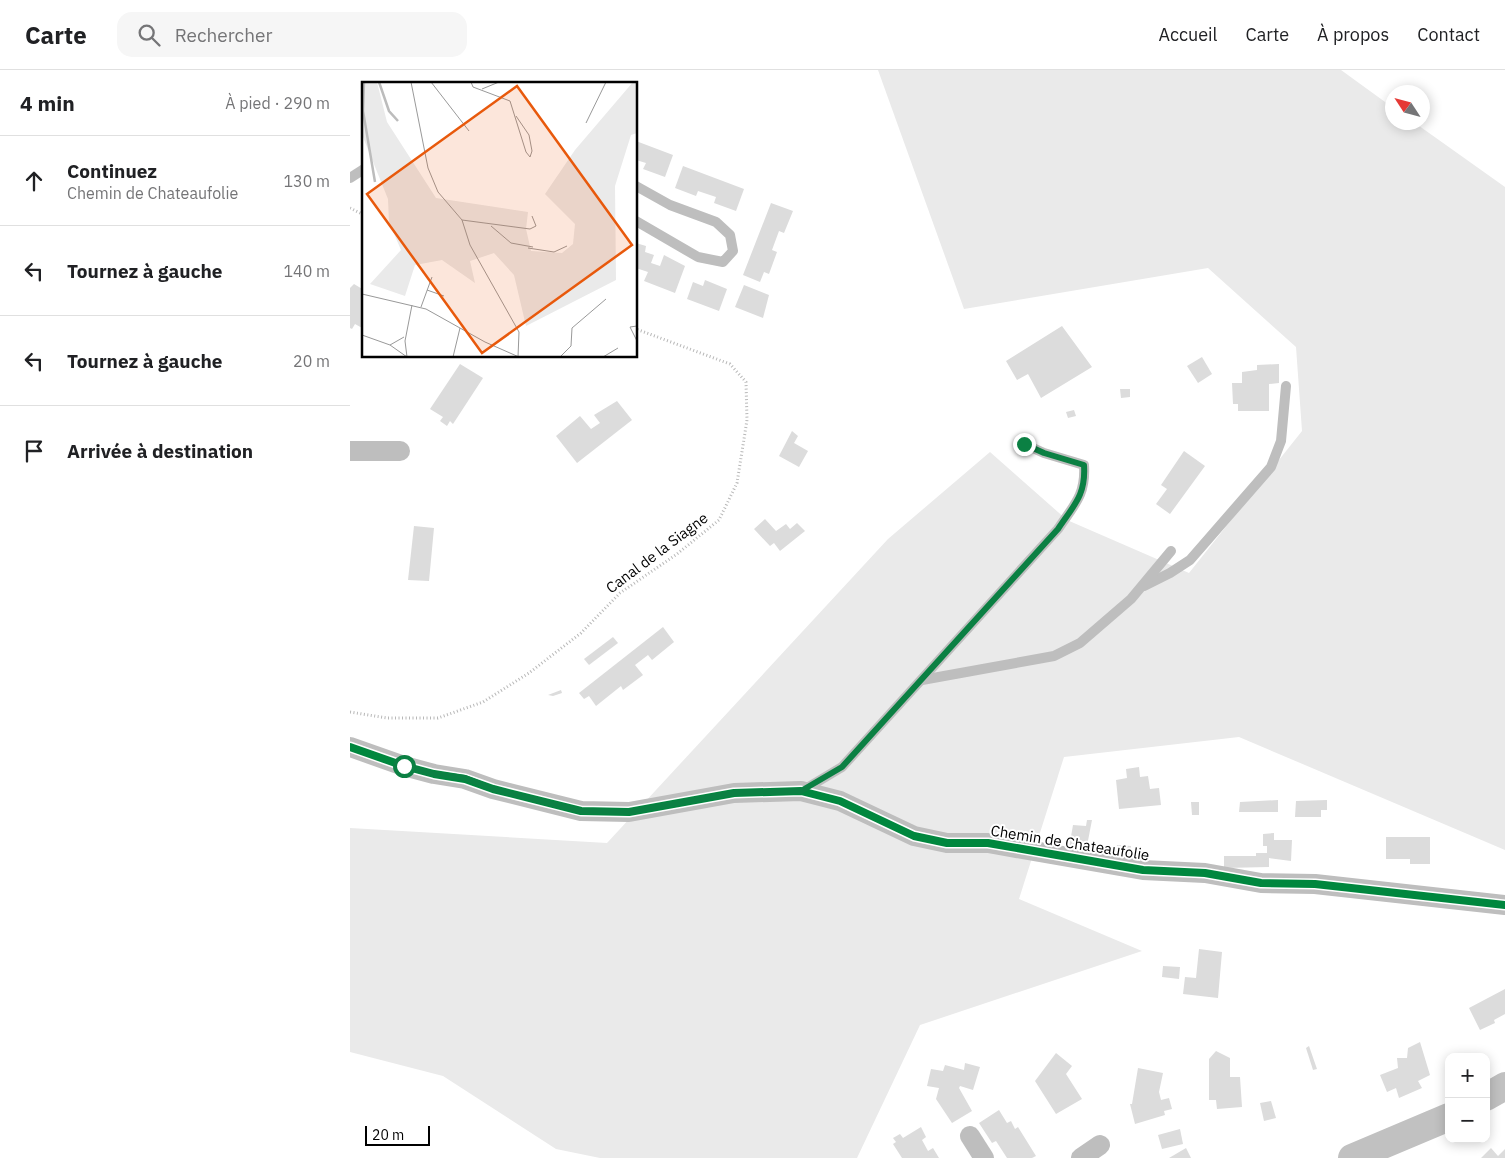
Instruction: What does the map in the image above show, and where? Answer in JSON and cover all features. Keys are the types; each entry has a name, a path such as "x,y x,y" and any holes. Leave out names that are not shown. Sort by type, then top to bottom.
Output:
{"main road":[{"path":"1490,1095 1505,1086"},
{"path":"1352,1158 1445,1118"}],"street":[{"path":"350,451 400,452"},
{"name":"Chemin de Chateaufolie","path":"350,747 404,766 434,774 465,778 493,789 581,811 629,812 734,793 801,791 840,801 914,836 947,842 998,844 1143,870 1205,873 1261,883 1315,884 1505,905"},
{"path":"970,1136 984,1158"},
{"path":"1081,1158 1100,1146"}],"lane":[{"path":"350,178 362,170"},
{"path":"638,187 670,205 716,222 730,235 733,251 723,262 698,257 638,222"},
{"path":"1141,587 1170,573 1190,560 1270,467 1281,441 1286,386"},
{"path":"801,791 842,767 1058,529 1078,498 1085,484 1084,465 1044,453 1024,444"},
{"path":"922,680 1054,656 1080,642 1130,599 1171,551"}],"path":[{"path":"350,208 362,214"}],"shaded area":[{"path":"878,70 1341,70 1385,102 1385,130 1425,130 1505,187 1505,850 1239,737 1064,757 1019,899 1142,951 920,1025 857,1158 600,1158 556,1149 443,1076 350,1052 350,828 607,843 888,539 990,452 1067,520 1189,573 1302,431 1296,347 1208,268 964,309"}],"building":[{"path":"638,142 673,155 665,177 643,169 646,163 638,161"},
{"path":"683,166 744,189 736,211 714,203 716,197 698,191 696,196 675,188"},
{"path":"771,203 793,211 784,233 779,231 772,250 777,252 769,274 764,272 760,282 743,275"},
{"path":"638,244 646,246 645,252 654,255 651,263 660,266 664,255 685,266 675,293 644,281 648,272 638,269"},
{"path":"705,280 727,289 719,311 687,299 693,282 703,286"},
{"path":"354,284 362,289 362,328 355,324 352,329 350,328 350,288"},
{"path":"744,285 769,295 763,318 735,307"},
{"path":"1062,326 1092,367 1041,398 1028,374 1017,380 1006,361"},
{"path":"1202,357 1212,374 1198,383 1187,366"},
{"path":"460,364 483,378 453,424 450,421 447,426 440,421 443,417 430,409"},
{"path":"1279,364 1279,383 1269,384 1269,411 1238,411 1238,404 1233,404 1232,383 1242,383 1242,372 1257,370 1257,365"},
{"path":"1120,389 1130,389 1130,397 1121,398"},
{"path":"617,401 632,420 577,463 556,436 580,416 591,429 600,423 594,415"},
{"path":"1074,410 1076,416 1068,418 1066,412"},
{"path":"792,431 798,436 794,443 808,451 799,467 779,456"},
{"path":"1184,451 1205,466 1170,514 1156,504 1167,489 1161,485"},
{"path":"765,519 776,531 786,524 790,529 797,523 805,531 780,551 774,543 770,546 754,529"},
{"path":"414,526 434,528 429,581 408,580"},
{"path":"663,627 674,642 652,660 648,655 635,665 643,675 623,690 621,686 596,706 589,696 584,699 579,693"},
{"path":"613,637 618,643 589,665 584,659"},
{"path":"561,690 562,693 553,696 548,695"},
{"path":"1139,767 1140,777 1148,776 1150,789 1159,788 1161,805 1119,809 1116,780 1127,778 1126,769"},
{"path":"1278,800 1278,812 1239,812 1240,802"},
{"path":"1327,800 1327,810 1321,810 1321,817 1295,817 1296,801"},
{"path":"1191,802 1199,802 1199,815 1192,815"},
{"path":"1087,820 1092,820 1086,851 1069,848 1073,825 1086,826"},
{"path":"1274,833 1274,840 1292,840 1291,861 1269,858 1269,867 1224,868 1224,856 1256,856 1256,853 1267,853 1267,846 1263,846 1263,834"},
{"path":"1386,837 1430,837 1430,864 1410,864 1410,859 1386,859"},
{"path":"1117,845 1131,846 1130,856 1116,855"},
{"path":"1199,949 1222,952 1218,998 1183,994 1185,977 1196,978"},
{"path":"1163,966 1180,967 1179,979 1162,977"},
{"path":"1505,989 1505,1014 1494,1020 1495,1023 1480,1030 1469,1008"},
{"path":"1420,1042 1430,1075 1418,1081 1422,1088 1399,1098 1396,1088 1387,1092 1380,1075 1398,1068 1397,1058 1407,1058 1408,1048"},
{"path":"1309,1046 1317,1069 1313,1070 1306,1048"},
{"path":"1216,1051 1230,1058 1230,1077 1240,1077 1242,1107 1217,1109 1216,1100 1209,1100 1209,1059"},
{"path":"1056,1053 1072,1066 1066,1074 1082,1099 1056,1114 1035,1081"},
{"path":"965,1063 980,1067 973,1090 960,1086 959,1088 972,1111 952,1123 936,1099 939,1088 927,1086 931,1069 943,1071 945,1065 964,1070"},
{"path":"1138,1068 1163,1073 1159,1092 1161,1100 1169,1098 1172,1109 1164,1111 1165,1115 1135,1124 1130,1104 1132,1104"},
{"path":"1271,1101 1276,1118 1264,1121 1260,1103"},
{"path":"999,1110 1007,1123 1011,1121 1015,1129 1018,1127 1036,1156 1032,1158 1007,1158 996,1141 992,1143 979,1123"},
{"path":"921,1127 926,1137 922,1140 928,1151 933,1148 939,1158 902,1158 893,1144 896,1142 893,1138 900,1134 903,1138"},
{"path":"1180,1129 1183,1144 1162,1149 1158,1135"},
{"path":"1186,1148 1191,1158 1169,1158"},
{"path":"1491,1148 1498,1156 1505,1149 1505,1158 1481,1158"}],"cycle path":[{"path":"350,747 404,766 434,774 465,779 493,789 581,811 629,812 734,793 801,791 840,801 914,836 947,843 988,843 1143,870 1205,873 1261,883 1315,884 1505,905"}],"route":[{"path":"404,766 434,774 465,778 493,789 581,811 629,812 656,809 734,793 801,791 842,767 1058,529 1078,498 1085,484 1084,465 1044,453 1024,444"}]}
